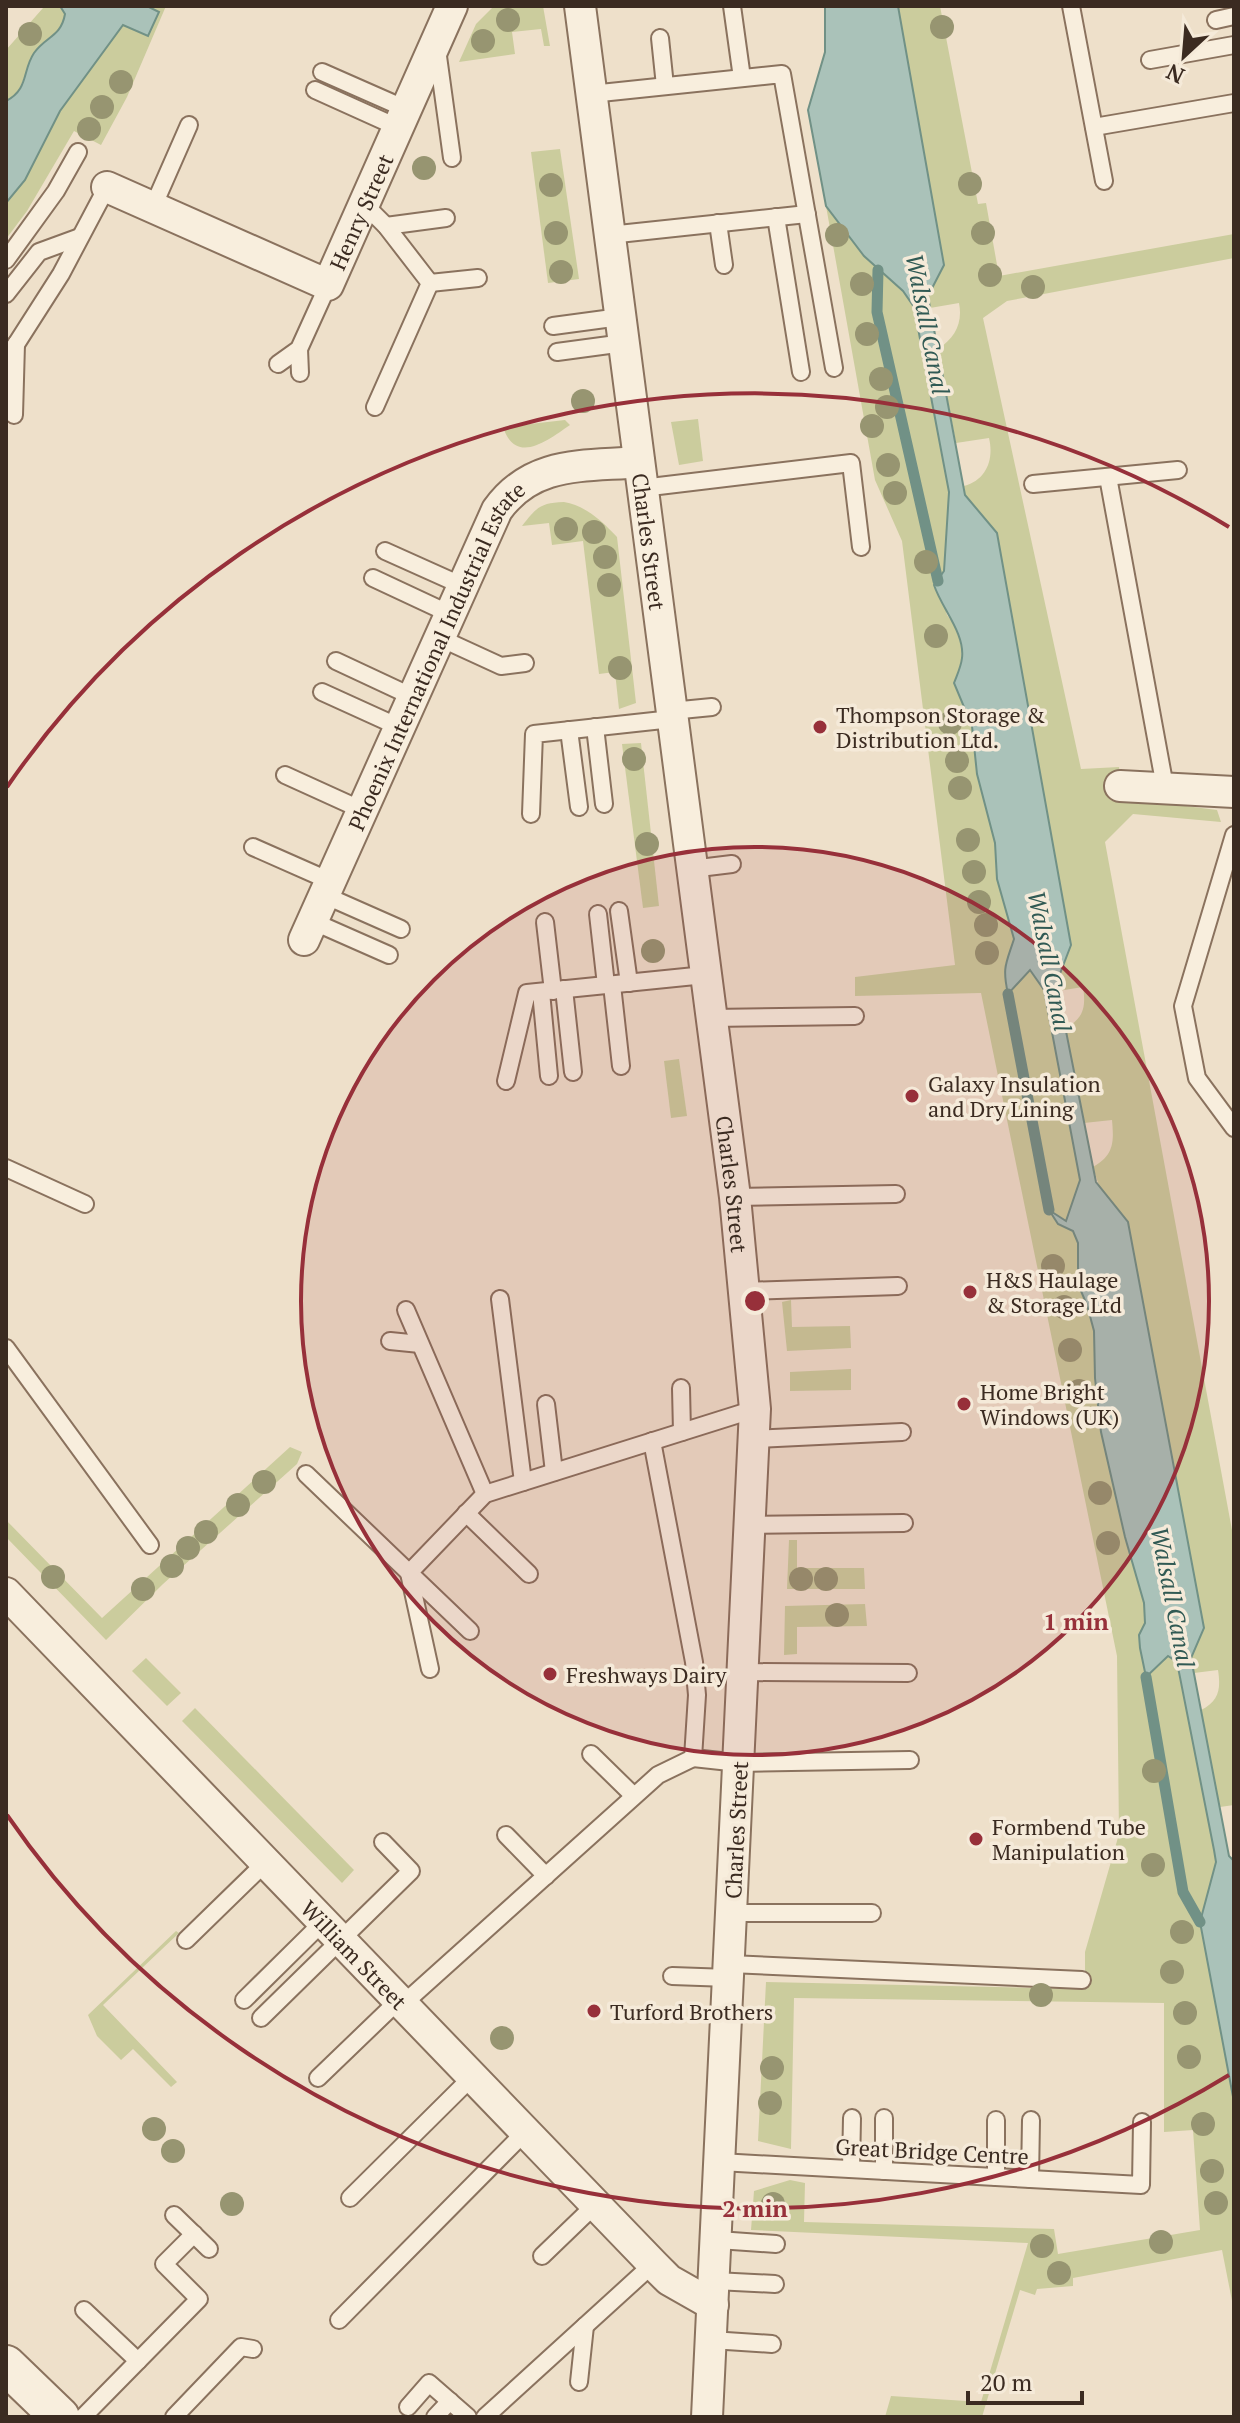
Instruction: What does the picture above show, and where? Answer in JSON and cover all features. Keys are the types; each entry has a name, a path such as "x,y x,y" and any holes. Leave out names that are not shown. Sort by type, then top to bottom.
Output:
{"street":[{"name":"Henry Street","path":"107,187 328,285 452,6"},
{"name":"Charles Street","path":"580,6 735,1197 755,1409 718,2240 707,2417"},
{"name":"Phoenix International Industrial Estate","path":"317,909 497,510 507,496 537,475 558,468 641,475"},
{"path":"1120,786 1234,792"},
{"name":"William Street","path":"6,1593 264,1864 669,2280 714,2293"},
{"path":"6,2365 58,2414"}],"lane":[{"path":"732,6 742,78"},
{"path":"1071,6 1104,181"},
{"path":"1216,20 1234,16"},
{"path":"660,38 665,86"},
{"path":"436,40 452,158"},
{"path":"1150,60 1234,45"},
{"path":"322,72 402,118"},
{"path":"591,94 782,74 834,368"},
{"path":"315,90 402,118"},
{"path":"1094,127 1234,103"},
{"path":"153,207 189,125"},
{"path":"6,260 56,191 78,152"},
{"path":"6,360 61,274 107,187"},
{"path":"364,204 386,226 430,283"},
{"path":"609,235 807,214"},
{"path":"776,217 801,372"},
{"path":"386,226 446,218"},
{"path":"718,223 724,265"},
{"path":"6,294 39,252 80,237"},
{"path":"430,283 478,278"},
{"path":"375,407 430,283"},
{"path":"300,373 299,349 328,285"},
{"path":"553,326 622,330"},
{"path":"557,352 622,330"},
{"path":"14,415 16,344"},
{"path":"278,364 299,349"},
{"path":"641,475 851,463 861,547"},
{"path":"1033,484 1178,470"},
{"path":"1108,477 1165,787"},
{"path":"385,551 463,586"},
{"path":"373,578 501,666 525,663"},
{"path":"336,661 413,697"},
{"path":"322,692 399,727"},
{"path":"531,814 534,734 712,707"},
{"path":"595,727 604,804"},
{"path":"569,730 579,807"},
{"path":"285,775 362,810"},
{"path":"1234,835 1183,1006 1197,1078 1234,1128"},
{"path":"253,847 317,909 389,955"},
{"path":"691,869 732,864"},
{"path":"317,909 401,929"},
{"path":"619,911 615,984 621,1066"},
{"path":"598,914 615,984"},
{"path":"545,922 553,991 573,1072"},
{"path":"506,1081 527,993 705,975"},
{"path":"549,1076 553,991"},
{"path":"711,1018 855,1016"},
{"path":"6,1168 85,1204"},
{"path":"735,1197 896,1194"},
{"path":"744,1291 898,1286"},
{"path":"500,1299 523,1482"},
{"path":"406,1310 485,1494"},
{"path":"390,1341 420,1344"},
{"path":"6,1348 150,1545"},
{"path":"681,1388 682,1432"},
{"path":"546,1404 554,1472"},
{"path":"409,1573 485,1494 755,1409"},
{"path":"754,1439 902,1432"},
{"path":"652,1441 694,1662 697,1695 693,1758"},
{"path":"306,1474 470,1631"},
{"path":"466,1513 529,1574"},
{"path":"750,1525 904,1523"},
{"path":"409,1573 430,1669"},
{"path":"743,1672 908,1673"},
{"path":"591,1754 634,1796"},
{"path":"318,2078 658,1775 693,1758 739,1763 910,1760"},
{"path":"506,1835 546,1876"},
{"path":"244,2000 411,1871 383,1842"},
{"path":"186,1940 264,1864"},
{"path":"732,1913 872,1913"},
{"path":"261,2018 331,1932"},
{"path":"672,1976 729,1971 1082,1980"},
{"path":"350,2198 472,2077"},
{"path":"851,2169 852,2118"},
{"path":"884,2118 884,2171"},
{"path":"996,2120 996,2177"},
{"path":"1030,2179 1031,2120"},
{"name":"Great Bridge Centre","path":"720,2162 1141,2185 1142,2122"},
{"path":"339,2320 525,2132"},
{"path":"542,2256 596,2204"},
{"path":"174,2215 209,2249"},
{"path":"58,2414 138,2361 199,2299 164,2264 194,2234"},
{"path":"718,2240 776,2244"},
{"path":"485,2417 653,2264"},
{"path":"714,2293 775,2284"},
{"path":"84,2310 138,2361"},
{"path":"579,2382 585,2326"},
{"path":"711,2340 772,2344"},
{"path":"174,2417 241,2347 253,2349"},
{"path":"408,2407 429,2383 468,2417"},
{"path":"435,2417 450,2401"}],"green space":[{"path":"41,6 60,6 65,13 63,26 34,53 17,95 6,101 6,50 43,8"},
{"path":"147,6 166,6 127,97 101,145 74,131 27,211 6,239 6,203 25,180 60,111 123,24 142,32 152,9"},
{"path":"494,6 543,6 550,46 544,46 541,29 512,32 515,54 459,62 476,24"},
{"path":"898,6 940,6 978,204 986,203 999,276 1234,234 1234,258 1007,301 983,318 1081,769 1119,767 1122,798 1217,810 1221,822 1133,814 1105,842 1234,1541 1234,1805 1220,1807 1201,1710 1212,1703 1217,1694 1218,1670 1194,1673 1191,1658 1204,1627 1128,1222 1100,1189 1093,1167 1109,1153 1112,1120 1084,1123 1065,1028 1080,1016 1083,987 1058,991 1058,979 1071,945 997,534 965,495 964,486 978,479 987,468 989,438 956,443 938,349 956,329 960,317 959,303 930,308 928,296 944,265"},
{"path":"560,149 579,279 548,283 531,152"},
{"path":"826,206 864,256 903,291 914,307 949,492 944,571 938,581 947,615 958,630 962,648 958,694 972,726 977,774 995,843 997,880 1014,939 1005,970 1007,993 1030,969 1044,990 1080,1180 1066,1222 1052,1211 1058,1224 1073,1231 1078,1243 1078,1284 1094,1331 1101,1432 1144,1603 1145,1623 1139,1635 1177,1662 1216,1862 1200,1922 1234,2102 1234,2311 1222,2250 1073,2278 1073,2286 1037,2289 1035,2295 1020,2290 982,2417 885,2417 891,2396 981,2402 1028,2243 751,2230 754,2191 790,2180 805,2183 804,2222 1054,2229 1058,2254 1200,2230 1193,2130 1164,2132 1164,2003 794,1998 791,2149 758,2141 766,1982 1085,1989 1085,1952 1119,1834 1117,1656 981,993 855,996 855,977 955,965 902,541 875,480"},
{"path":"698,419 703,461 679,465 671,422"},
{"path":"565,420 570,425 533,446 516,445 503,427"},
{"path":"564,502 586,511 617,537 636,703 619,709 615,672 599,674 583,541 552,545 549,523 522,526 540,507"},
{"path":"641,743 659,906 643,908 622,744"},
{"path":"679,1059 687,1116 671,1118 664,1061"},
{"path":"791,1300 792,1327 850,1326 851,1348 787,1351 782,1302"},
{"path":"851,1369 851,1390 790,1391 790,1372"},
{"path":"290,1447 302,1452 297,1464 163,1584 106,1640 6,1537 6,1520 102,1618"},
{"path":"789,1540 797,1540 797,1568 864,1568 865,1589 787,1589"},
{"path":"865,1604 867,1626 797,1627 797,1654 784,1655 785,1606"},
{"path":"146,1658 181,1693 167,1706 132,1671"},
{"path":"195,1708 354,1870 342,1883 182,1721"},
{"path":"176,1931 179,1933 103,2005 177,2082 171,2087 133,2049 121,2060 97,2036 88,2015"}],"water":[{"path":"60,6 147,6 159,12 148,36 123,25 60,111 25,180 6,203 6,101 22,85 34,53 57,32 63,22 65,14"},
{"name":"Walsall Canal","path":"825,6 898,6 944,265 928,296 930,308 965,495 997,533 1071,945 1058,979 1058,991 1096,1182 1128,1222 1204,1628 1191,1658 1229,1856 1234,1861 1234,2102 1200,1922 1216,1862 1177,1662 1168,1656 1146,1677 1139,1635 1145,1623 1144,1603 1101,1432 1094,1331 1078,1284 1078,1243 1073,1231 1058,1224 1049,1210 1066,1221 1080,1180 1044,990 1030,970 1008,994 1006,966 1014,939 997,879 995,843 977,774 972,726 954,683 961,665 962,649 957,630 934,585 944,571 949,492 914,307 903,291 864,256 826,206 808,110 825,52"}],"waterway":[{"path":"878,270 877,312 938,581"},
{"path":"1008,994 1049,1210"},
{"path":"1146,1677 1183,1892 1200,1922"}],"place":[{"name":"Thompson Storage & Distribution Ltd.","path":"820,727"},
{"name":"Galaxy Insulation and Dry Lining","path":"912,1096"},
{"name":"H&S Haulage & Storage Ltd","path":"970,1292"},
{"name":"Home Bright Windows (UK)","path":"964,1404"},
{"name":"Freshways Dairy","path":"550,1674"},
{"name":"Formbend Tube Manipulation","path":"976,1839"},
{"name":"Turford Brothers","path":"594,2011"}]}
